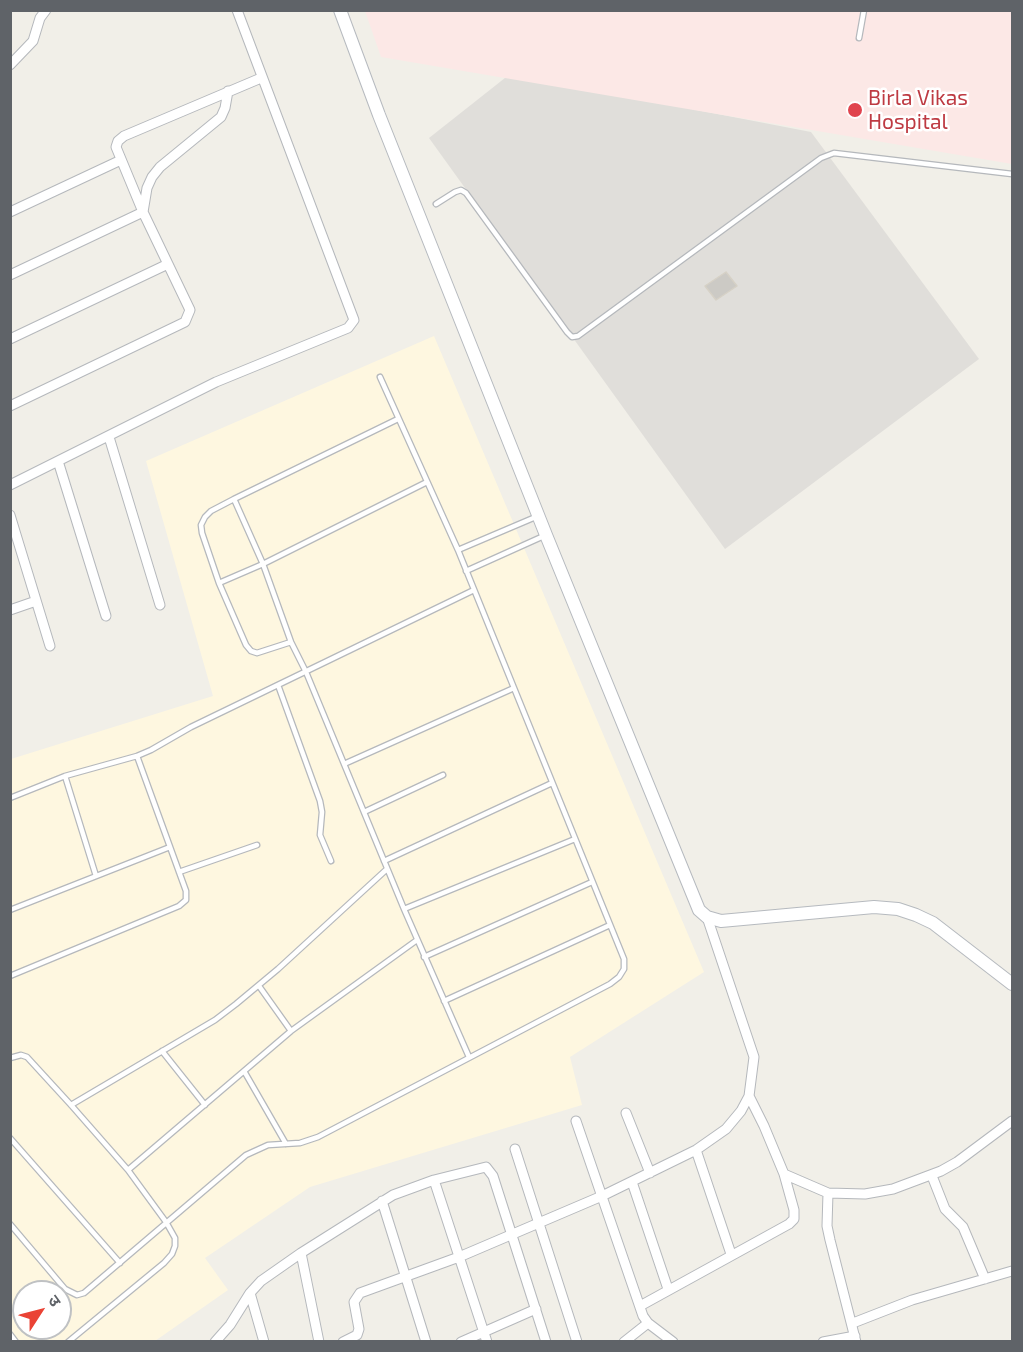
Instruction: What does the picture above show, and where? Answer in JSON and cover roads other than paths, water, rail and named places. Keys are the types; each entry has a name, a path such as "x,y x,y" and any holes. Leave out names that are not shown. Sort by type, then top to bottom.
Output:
{"street":[{"path":"10,64 33,41 40,18 46,10"},
{"path":"10,486 216,382 348,328 354,320 237,10"},
{"path":"340,10 538,516 699,910 707,917 721,921 874,907 898,909 933,923 1012,984"},
{"path":"10,406 186,322 190,310 143,212 116,147 118,141 124,136 261,78"},
{"path":"143,212 147,188 152,177 160,167 220,117 225,108 228,91"},
{"path":"10,212 121,160"},
{"path":"10,274 143,212"},
{"path":"10,339 168,264"},
{"path":"109,437 160,605"},
{"path":"58,461 106,616"},
{"path":"10,515 13,537 50,646"},
{"path":"10,610 36,601"},
{"path":"346,1341 357,1335 354,1302 357,1296 368,1289 459,1257 602,1196 696,1150 726,1129 741,1111 749,1096 754,1057 707,917"},
{"path":"640,1306 789,1224 794,1219 794,1210 784,1174 765,1126 749,1096"},
{"path":"626,1113 650,1173"},
{"path":"576,1121 640,1306 648,1323 673,1341"},
{"path":"784,1174 828,1193 866,1194 893,1189 932,1176 957,1162 1012,1121"},
{"path":"515,1149 577,1341"},
{"path":"696,1150 731,1254"},
{"path":"215,1341 230,1325 250,1293 261,1281 301,1253 382,1201 434,1180 486,1167 494,1176 546,1341"},
{"path":"932,1176 945,1209 963,1227 985,1279"},
{"path":"434,1180 486,1337"},
{"path":"632,1182 668,1289"},
{"path":"823,1341 856,1339 827,1226 828,1193"},
{"path":"382,1201 426,1341"},
{"path":"301,1253 319,1341"},
{"path":"853,1323 912,1300 1012,1271"},
{"path":"250,1293 264,1341"},
{"path":"461,1341 486,1337 536,1310"},
{"path":"624,1341 648,1323"}],"lane":[{"path":"859,38 864,10"},
{"path":"436,204 455,192 461,190 466,193 572,337 578,336 821,158 834,153 1012,174"},
{"path":"10,1224 71,1294 84,1293 246,1155 268,1144 300,1143 318,1137 610,984 619,977 624,969 624,959 458,550 380,377"},
{"path":"291,642 257,653 251,651 246,645 219,583 201,525 211,511 398,419"},
{"path":"219,583 263,564 427,482"},
{"path":"234,499 263,564 291,642 306,672 424,957 469,1057"},
{"path":"458,550 538,516"},
{"path":"466,571 546,535"},
{"path":"10,798 65,776 136,756 474,590"},
{"path":"278,686 320,801 322,812 320,835 331,861"},
{"path":"344,764 514,688"},
{"path":"10,976 179,906 186,900 186,891 136,756"},
{"path":"364,812 443,775"},
{"path":"65,776 96,876"},
{"path":"384,861 552,783"},
{"path":"404,909 575,839"},
{"path":"179,872 257,845"},
{"path":"10,910 170,847"},
{"path":"71,1105 215,1020 259,986 387,869"},
{"path":"424,957 592,882"},
{"path":"444,1001 610,925"},
{"path":"128,1170 291,1031 417,940"},
{"path":"259,986 291,1031"},
{"path":"162,1051 205,1105"},
{"path":"10,1058 21,1055 27,1057 128,1170 175,1238 172,1254 68,1341"},
{"path":"244,1071 286,1144"},
{"path":"10,1138 120,1263"},
{"path":"10,1334 16,1341"}],"place":[{"name":"Birla Vikas Hospital","path":"855,110"}]}
